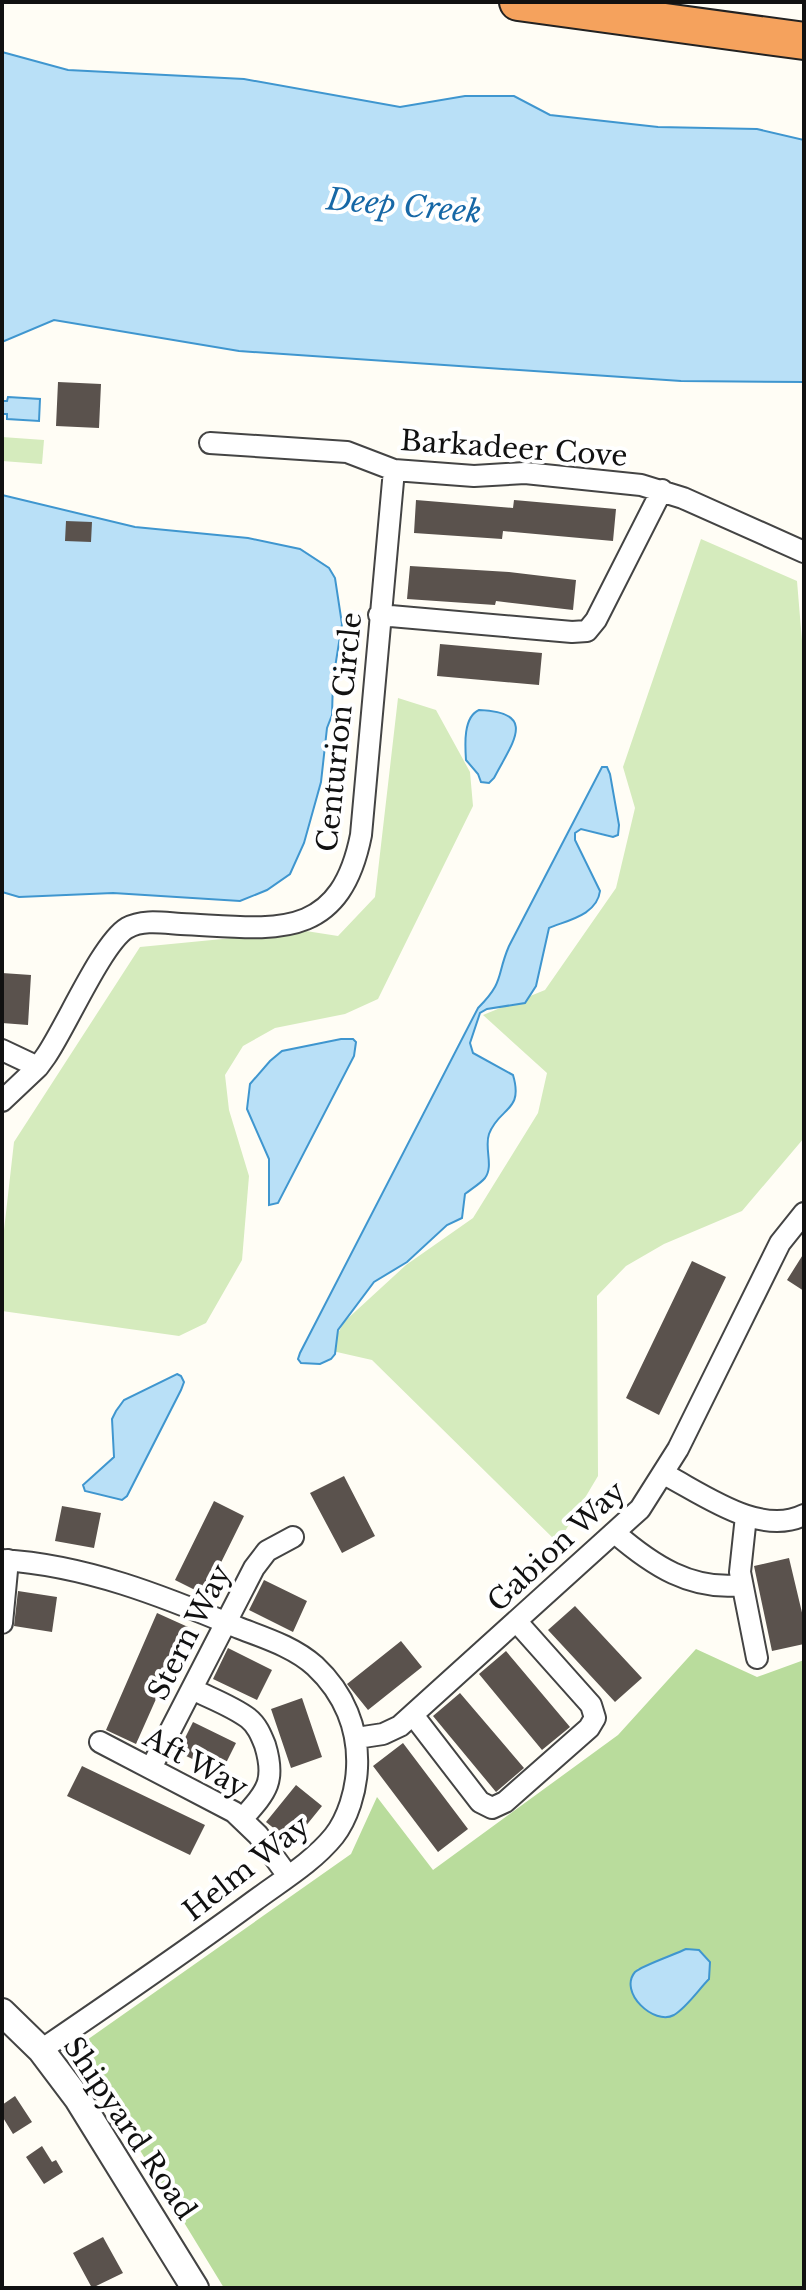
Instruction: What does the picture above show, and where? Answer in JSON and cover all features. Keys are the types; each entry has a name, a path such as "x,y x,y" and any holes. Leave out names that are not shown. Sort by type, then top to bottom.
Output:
{"highway":[{"path":"518,2 804,41"},
{"path":"638,2 804,24"}],"street":[{"name":"Barkadeer Cove","path":"210,443 347,452 394,470 474,476 525,473 619,481 662,490 804,552"},
{"name":"Centurion Circle","path":"2,1101 38,1067 58,1039 104,954 126,929 147,923 260,928 294,925 313,916 339,893 349,879 361,835 394,470"},
{"path":"379,615 587,631 596,620 662,490"},
{"path":"2,1050 38,1067"},
{"name":"Gabion Way","path":"357,1738 383,1734 400,1726 640,1509 664,1474 780,1243 804,1213"},
{"path":"664,1474 754,1520 776,1522 804,1515"},
{"path":"746,1516 740,1557 742,1585 757,1658"},
{"path":"615,1533 650,1561 698,1584 724,1587 742,1585"},
{"name":"Stern Way","path":"151,1768 260,1558 293,1537"},
{"path":"2,1623 5,1560"},
{"name":"Helm Way","path":"5,1560 57,1567 123,1583 285,1647 314,1665 342,1699 357,1738 357,1775 347,1813 336,1833 321,1850 225,1923 41,2050"},
{"path":"413,1715 480,1802 492,1808 505,1802 589,1728 595,1718 591,1705 517,1622"},
{"path":"192,1689 247,1717 261,1735 271,1765 271,1776 257,1802 243,1818"},
{"name":"Aft Way","path":"100,1742 243,1818 288,1876"},
{"name":"Shipyard Road","path":"2,2012 41,2050 78,2099 195,2288"}],"green space":[{"path":"2,437 44,440 42,464 2,461"},
{"path":"701,539 797,581 804,665 804,1138 742,1211 664,1244 626,1266 597,1296 598,1476 558,1543 372,1360 328,1350 345,1321 406,1265 473,1218 538,1113 547,1073 483,1015 545,990 616,888 635,808 623,767"},
{"path":"398,698 436,710 470,772 473,806 378,999 345,1014 275,1028 243,1046 225,1075 229,1110 249,1176 242,1260 206,1323 179,1336 2,1311 2,1248 14,1142 140,947 306,931 338,936 375,897"},
{"path":"696,1649 757,1677 804,1660 804,2288 224,2288 77,2047 351,1854 377,1797 433,1870 618,1735","holes":["659,1962 709,1979 671,2016 653,2014 637,1969"]}],"water":[{"name":"Deep Creek","path":"2,52 68,70 244,79 400,107 465,96 514,96 550,115 658,127 757,129 804,140 804,382 681,381 239,351 54,320 2,342"},
{"path":"8,397 40,399 39,421 7,419 7,414 2,414 2,401 7,401"},
{"path":"2,495 135,527 248,538 300,549 329,568 335,578 342,624 333,680 332,715 327,728 321,782 304,843 290,874 267,890 240,901 113,893 19,897 2,892"},
{"path":"479,710 498,712 515,723 513,742 489,783 481,782 466,760 468,725"},
{"path":"602,767 607,767 610,774 618,835 613,837 581,829 575,833 575,840 600,891 598,899 580,916 549,928 536,986 525,1003 480,1013 470,1043 473,1053 513,1075 516,1087 513,1103 489,1134 488,1173 465,1194 462,1218 447,1225 407,1262 374,1282 338,1330 335,1354 331,1359 320,1364 301,1363 298,1359 300,1353 478,1008 496,984 509,946"},
{"path":"341,1039 356,1042 354,1056 278,1203 269,1205 269,1159 247,1109 250,1084 282,1051"},
{"path":"177,1374 184,1382 181,1390 127,1496 122,1500 85,1491 83,1485 114,1457 112,1419 124,1400"},
{"path":"686,1949 699,1950 710,1962 709,1979 674,2015 657,2016 648,2012 631,1989 635,1972"}],"building":[{"path":"58,382 101,384 99,428 56,426"},
{"path":"416,500 513,508 514,500 616,509 613,541 503,531 502,539 414,533"},
{"path":"66,521 92,522 91,542 65,541"},
{"path":"410,566 576,580 573,610 496,601 495,605 407,599"},
{"path":"440,644 542,653 539,685 437,676"},
{"path":"2,973 31,975 28,1025 2,1023"},
{"path":"804,1253 804,1291 787,1280"},
{"path":"692,1261 726,1277 659,1415 626,1398"},
{"path":"344,1476 375,1536 342,1553 310,1493"},
{"path":"214,1501 244,1516 205,1595 175,1580"},
{"path":"62,1506 101,1513 94,1548 55,1541"},
{"path":"789,1558 804,1621 804,1644 772,1651 754,1566"},
{"path":"264,1580 307,1601 293,1632 249,1610"},
{"path":"18,1591 57,1597 52,1632 14,1626"},
{"path":"575,1606 642,1678 615,1702 548,1630"},
{"path":"157,1613 188,1627 136,1744 106,1730"},
{"path":"401,1641 422,1667 368,1710 347,1684"},
{"path":"228,1648 272,1670 257,1700 213,1679"},
{"path":"506,1651 570,1727 542,1750 479,1674"},
{"path":"460,1693 524,1768 496,1792 433,1716"},
{"path":"302,1698 322,1757 291,1768 271,1709"},
{"path":"193,1722 236,1743 221,1773 178,1752"},
{"path":"403,1743 468,1829 438,1852 373,1766"},
{"path":"82,1766 205,1825 190,1855 67,1796"},
{"path":"296,1785 322,1806 292,1843 266,1822"},
{"path":"15,2096 32,2122 13,2134 2,2116 2,2105"},
{"path":"42,2146 63,2172 44,2184 26,2157"},
{"path":"103,2237 123,2273 92,2288 73,2253"}]}
